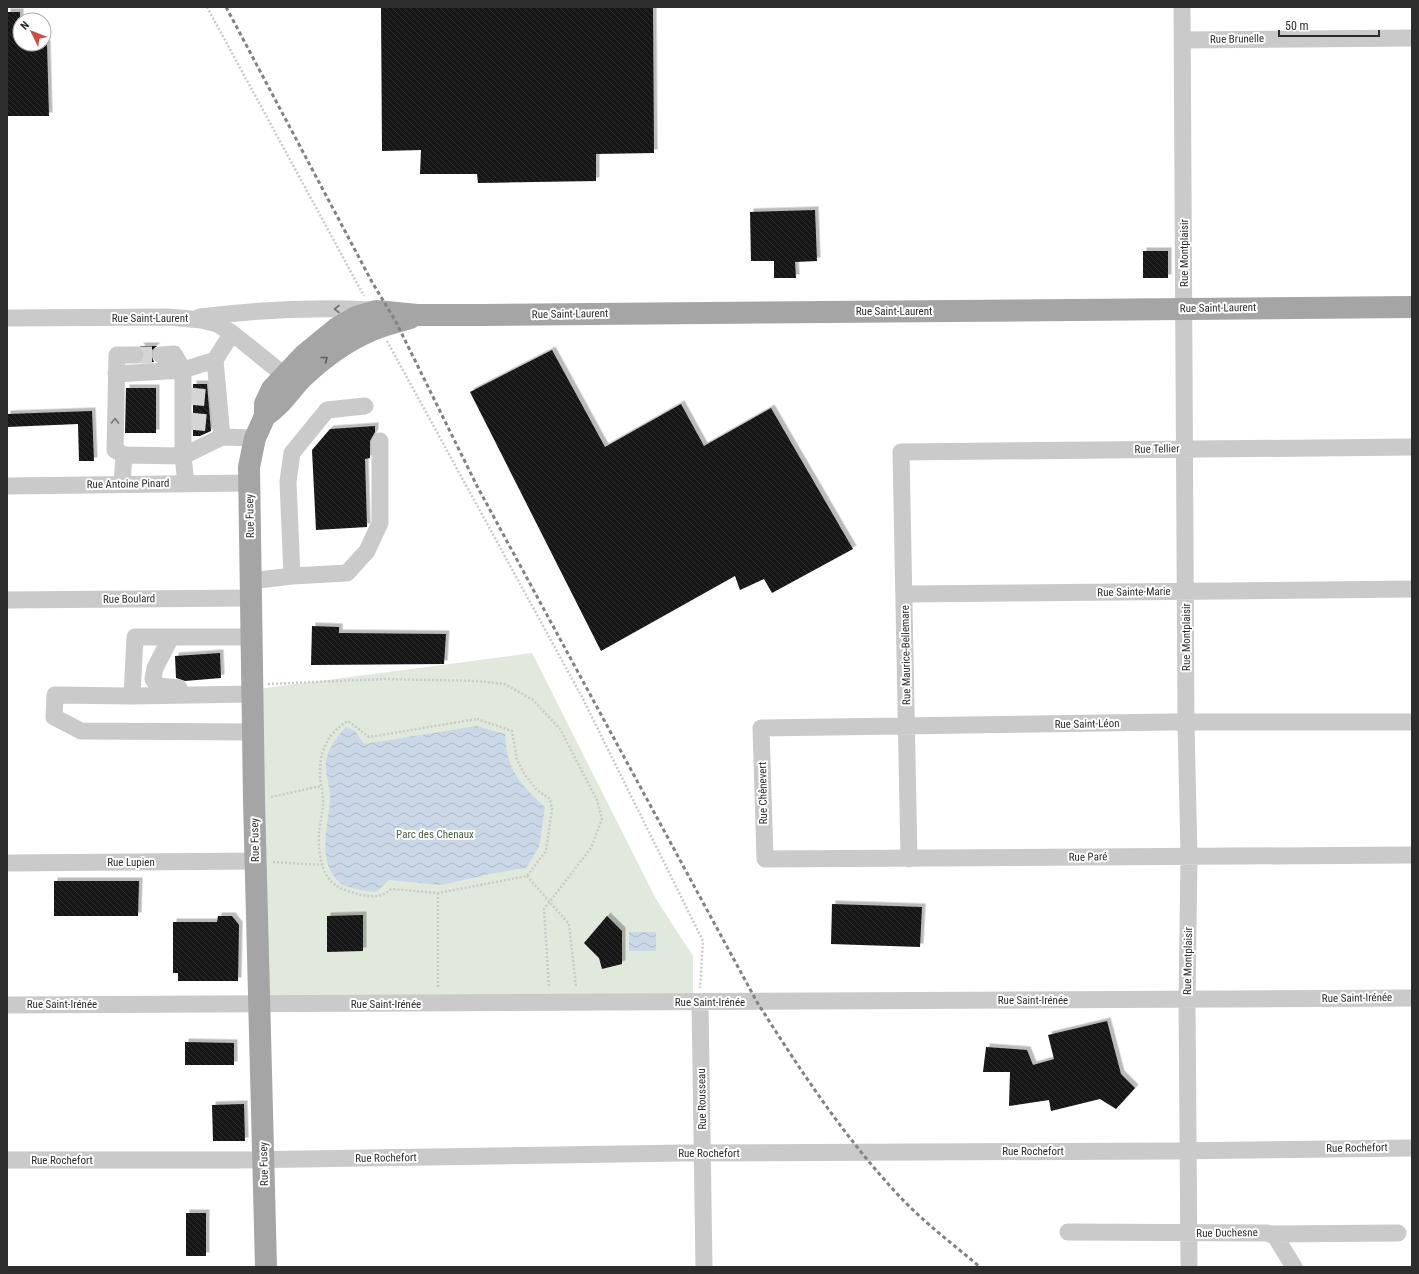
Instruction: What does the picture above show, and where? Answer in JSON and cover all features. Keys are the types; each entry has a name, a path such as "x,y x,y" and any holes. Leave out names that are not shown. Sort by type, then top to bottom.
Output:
{"main road":[{"name":"Rue Saint-Laurent","path":"376,316 1412,307"},
{"name":"Rue Fusey","path":"266,1267 255,860 249,483 250,460 255,438 265,416 280,405 290,380 316,366 376,316"}],"street":[{"name":"Rue Montplaisir","path":"1182,7 1186,723 1189,856 1187,1000 1189,1267"},
{"name":"Rue Brunelle","path":"1182,40 1412,38"},
{"path":"190,318 239,312 337,309 376,316"},
{"name":"Rue Saint-Laurent","path":"7,318 190,318 212,323 232,333 290,380"},
{"path":"217,428 214,398 215,360 232,333"},
{"path":"161,355 174,354 183,370 186,420 183,456 186,484"},
{"path":"136,355 117,355 115,450 124,455 183,456 217,428"},
{"path":"116,374 183,370 215,360"},
{"path":"292,576 288,482 292,453 327,410 365,406"},
{"path":"217,428 255,438"},
{"name":"Rue Boulard","path":"7,600 251,589 292,576 347,573 367,551 380,523 380,441"},
{"name":"Rue Tellier","path":"902,452 1185,448 1412,447"},
{"name":"Rue Maurice-Bellemare","path":"902,452 909,859"},
{"path":"122,484 124,455"},
{"name":"Rue Antoine Pinard","path":"7,486 249,483"},
{"name":"Rue Sainte-Marie","path":"905,594 1412,590"},
{"path":"132,696 135,636 252,636"},
{"path":"154,637 148,659 148,664 154,672"},
{"path":"171,637 154,672 153,679 158,686 209,688 216,695"},
{"path":"252,689 216,695 55,695 54,717 81,731 253,732"},
{"name":"Rue Saint-Léon","path":"761,728 1412,722"},
{"name":"Rue Chênevert","path":"761,728 764,859"},
{"name":"Rue Paré","path":"764,859 1412,855"},
{"name":"Rue Lupien","path":"7,863 255,860"},
{"name":"Rue Saint-Irénée","path":"7,1005 1412,998"},
{"name":"Rue Rousseau","path":"700,1002 704,1267"},
{"name":"Rue Rochefort","path":"7,1160 264,1160 703,1153 1412,1148"},
{"name":"Rue Duchesne","path":"1068,1232 1176,1232 1189,1234 1263,1232 1271,1234 1278,1241 1294,1267"},
{"path":"1271,1234 1398,1233"}],"path":[{"path":"207,7 582,697 703,941 700,1002"},
{"path":"252,689 385,679 476,680 505,684 533,700 560,729 597,800 602,819 591,848 549,900 544,909 550,1003"},
{"path":"477,719 512,731 517,760 525,775 533,785 550,799 552,809 546,851 527,876 438,893 391,889 384,895 374,898 348,892 333,884 322,865 319,833 323,804 321,786 320,769 323,749 336,728 348,721 369,737 477,719"},
{"path":"254,800 321,786"},
{"path":"255,860 322,865"},
{"path":"527,876 569,924 577,1003"},
{"path":"438,893 438,1003"}],"green space":[{"name":"Parc des Chenaux","path":"532,653 656,899 693,956 693,998 269,1002 258,689"}],"water":[{"path":"477,726 505,734 508,758 516,775 528,791 545,807 539,847 526,868 441,885 389,880 376,892 354,888 339,882 330,871 327,861 326,831 330,791 326,771 326,761 331,747 346,727 355,731 364,744"},
{"path":"629,932 656,932 656,951 629,951"}],"building":[{"path":"381,7 653,7 654,153 596,154 596,181 478,183 477,174 420,174 421,150 382,151"},
{"path":"7,12 12,12 12,52 47,52 49,116 7,116"},
{"path":"815,210 817,261 795,262 796,278 774,278 774,261 751,261 750,212"},
{"path":"1143,251 1168,251 1168,278 1143,278"},
{"path":"140,346 157,346 152,350 151,355 154,362 141,362 145,355"},
{"path":"552,350 605,447 681,404 704,446 771,408 853,549 772,593 764,579 740,590 735,576 601,651 470,392"},
{"path":"193,384 207,384 211,431 200,436 193,436"},
{"path":"126,388 156,388 156,433 125,433"},
{"path":"92,411 94,461 79,461 78,424 7,427 7,414"},
{"path":"375,426 375,432 370,441 370,458 365,459 367,527 316,530 312,450 330,429"},
{"path":"312,626 339,627 339,633 446,634 444,664 311,665"},
{"path":"220,653 221,678 185,681 176,678 175,656"},
{"path":"54,881 139,881 138,916 54,916"},
{"path":"832,904 922,907 920,947 831,944"},
{"path":"363,915 363,951 327,952 327,916"},
{"path":"218,916 232,916 239,925 238,981 178,981 178,973 173,973 173,922 217,922"},
{"path":"607,916 622,931 622,964 602,969 599,958 584,943"},
{"path":"1107,1021 1121,1074 1135,1088 1116,1109 1100,1099 1051,1111 1049,1100 1009,1106 1010,1072 983,1072 986,1047 1027,1050 1033,1065 1054,1059 1048,1035"},
{"path":"185,1042 234,1043 234,1065 185,1065"},
{"path":"244,1104 245,1141 213,1141 212,1105"},
{"path":"186,1213 206,1213 206,1256 186,1256"}],"tunnel":[{"path":"135,355 161,355"},
{"path":"188,396 210,398"},
{"path":"189,421 210,423"}],"railway":[{"path":"226,7 372,282 396,322 477,486 757,1002 825,1104 881,1176 921,1217 980,1267"}]}
